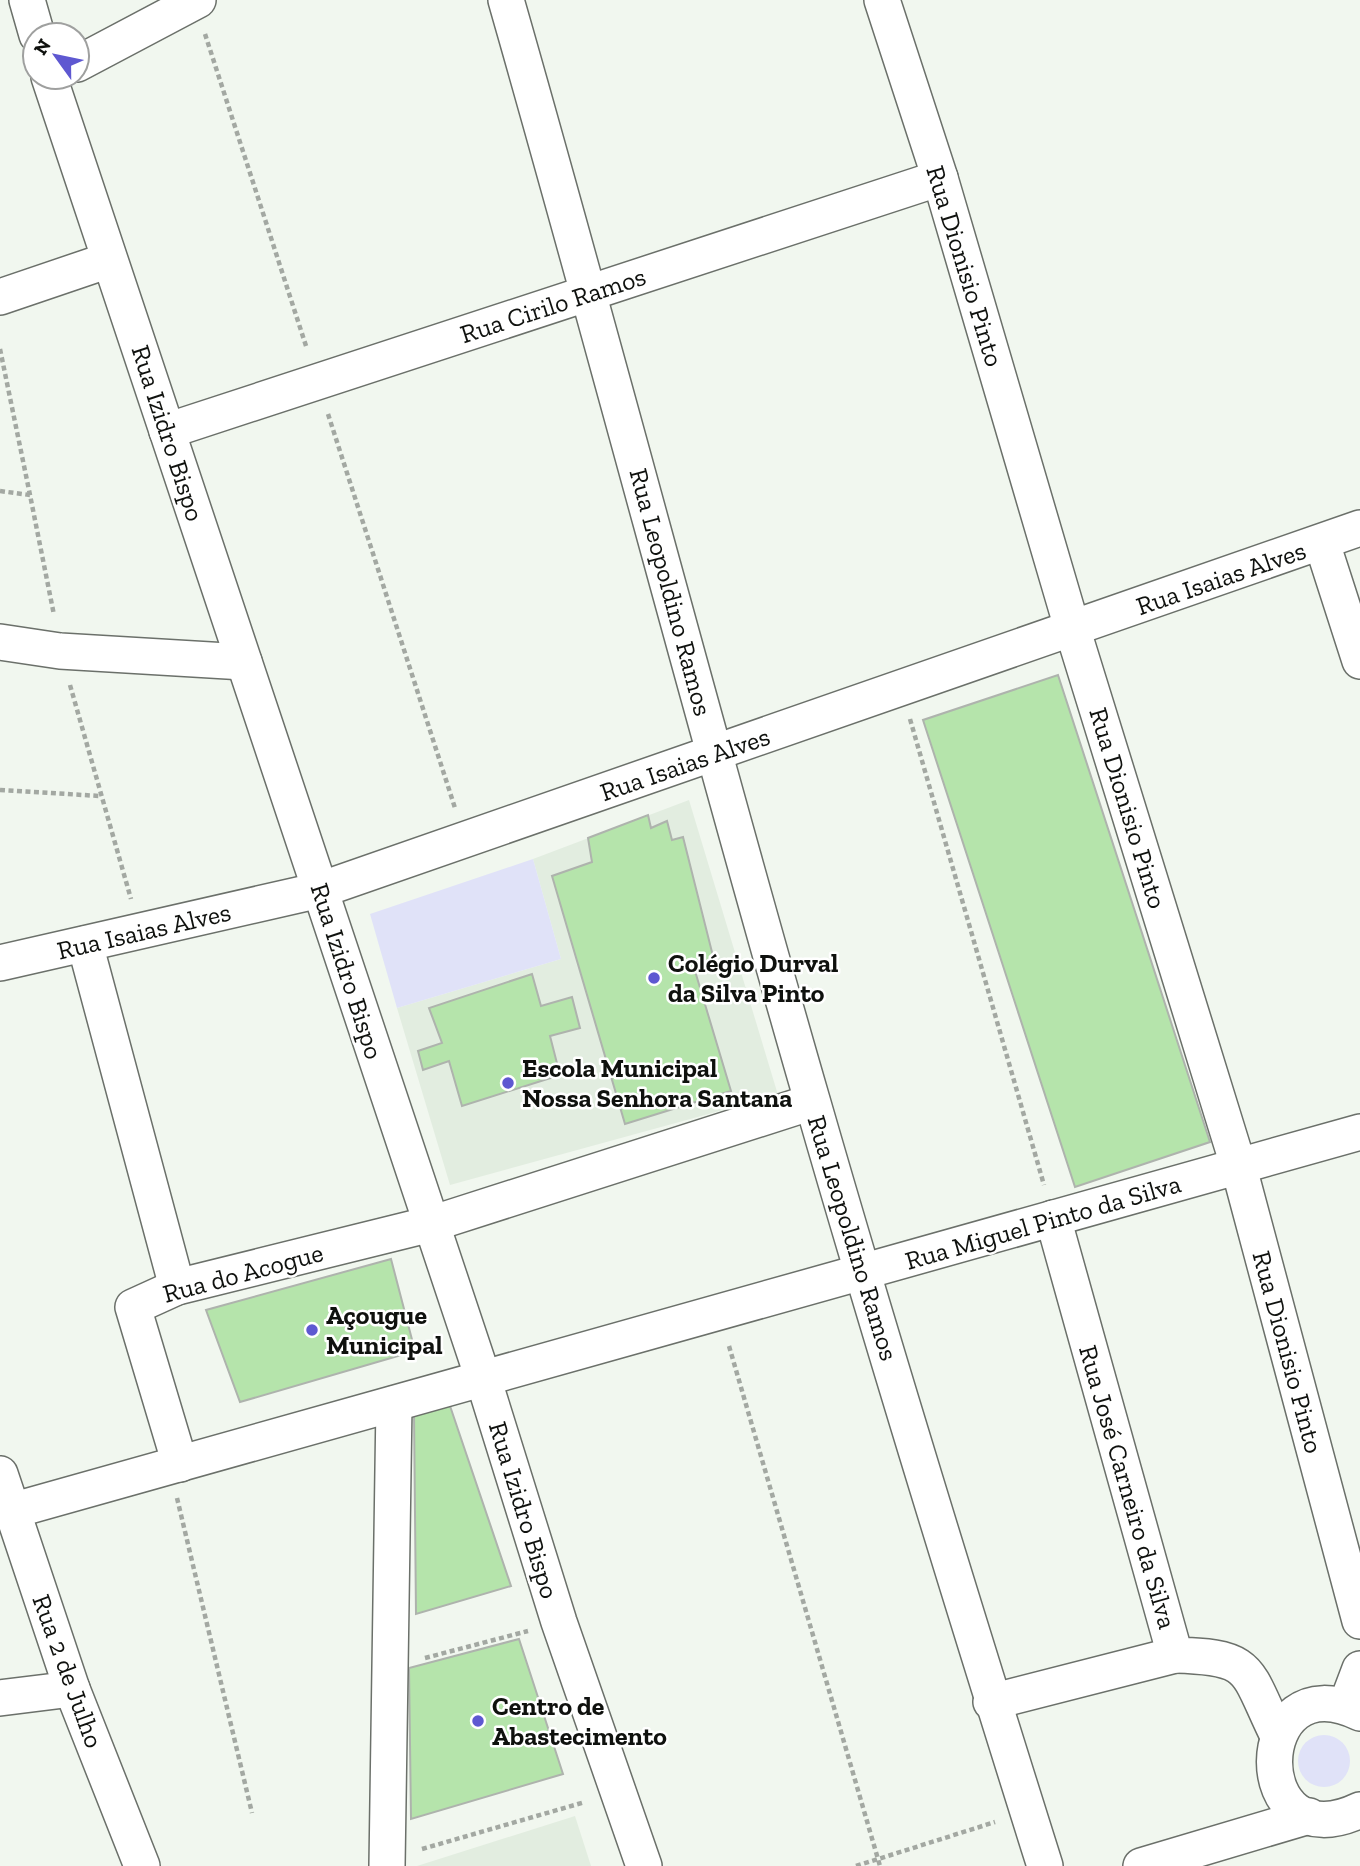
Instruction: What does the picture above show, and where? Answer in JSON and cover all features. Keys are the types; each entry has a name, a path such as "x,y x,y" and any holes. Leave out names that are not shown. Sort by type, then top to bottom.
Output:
{"street":[{"path":"27,0 33,21"},
{"name":"Rua Leopoldino Ramos","path":"506,0 590,294 812,1102 991,1702 1045,1866"},
{"name":"Rua Dionisio Pinto","path":"882,0 940,178 1073,631 1239,1168 1360,1621"},
{"path":"91,56 196,1"},
{"name":"Rua Izidro Bispo","path":"62,91 110,260 482,1378 559,1622 643,1866"},
{"name":"Rua Cirilo Ramos","path":"167,431 940,178"},
{"path":"0,297 110,260"},
{"name":"Rua Isaias Alves","path":"0,963 141,933 320,890 1073,631 1360,528"},
{"path":"1322,543 1360,661"},
{"path":"0,642 60,650 244,662"},
{"path":"85,944 177,1287"},
{"name":"Rua do Acogue","path":"175,1465 133,1307 177,1287 431,1224 812,1102"},
{"name":"Rua Miguel Pinto da Silva","path":"482,1378 1360,1132"},
{"name":"Rua José Carneiro da Silva","path":"1053,1218 1175,1655 1226,1658 1241,1665 1278,1736"},
{"path":"11,1511 482,1378"},
{"path":"387,1862 394,1404"},
{"name":"Rua 2 de Julho","path":"0,1474 72,1689 142,1866"},
{"path":"991,1702 1175,1655"},
{"path":"1360,1669 1353,1709 1330,1704 1299,1712 1278,1736 1273,1754 1273,1773 1280,1791 1293,1806 1309,1816 1327,1819 1345,1817 1360,1810"},
{"path":"0,1698 72,1689"},
{"path":"1141,1866 1309,1816"}],"path":[{"path":"196,1 466,841"},
{"path":"0,349 60,650 141,933"},
{"path":"0,491 30,495"},
{"path":"901,688 1053,1218"},
{"path":"0,790 100,796"},
{"path":"720,1313 880,1866"},
{"path":"175,1465 252,1813"},
{"path":"390,1667 559,1622"},
{"path":"387,1862 618,1793"},
{"path":"856,1866 1028,1812"}],"shaded area":[{"name":"Colégio Durval da Silva Pinto","path":"689,800 778,1095 450,1185 397,1008 561,959 533,859"},
{"path":"533,859 561,959 397,1008 370,914"},
{"path":"1324,1735 1334,1737 1342,1743 1348,1751 1348,1771 1342,1779 1334,1785 1324,1787 1314,1785 1306,1779 1300,1771 1298,1761 1300,1751 1306,1743 1314,1737"},
{"name":"Centro de Abastecimento","path":"575,1816 591,1866 417,1866"}],"building":[{"path":"1058,675 1210,1142 1075,1187 923,720"},
{"name":"Colégio Durval da Silva Pinto","path":"648,815 651,828 667,821 672,840 683,837 715,964 695,971 731,1091 625,1124 552,876 592,862 588,838"},
{"path":"532,974 541,1006 572,997 580,1028 550,1036 560,1075 462,1106 449,1061 423,1070 418,1051 442,1043 429,1008"},
{"name":"Açougue Municipal","path":"391,1259 415,1351 240,1402 206,1310"},
{"path":"448,1400 511,1586 416,1614 414,1413"},
{"name":"Centro de Abastecimento","path":"519,1639 563,1774 411,1819 409,1668"}],"place":[{"name":"Colégio Durval da Silva Pinto","path":"654,978"},
{"name":"Escola Municipal Nossa Senhora Santana","path":"508,1083"},
{"name":"Açougue Municipal","path":"312,1330"},
{"name":"Centro de Abastecimento","path":"478,1721"}]}
